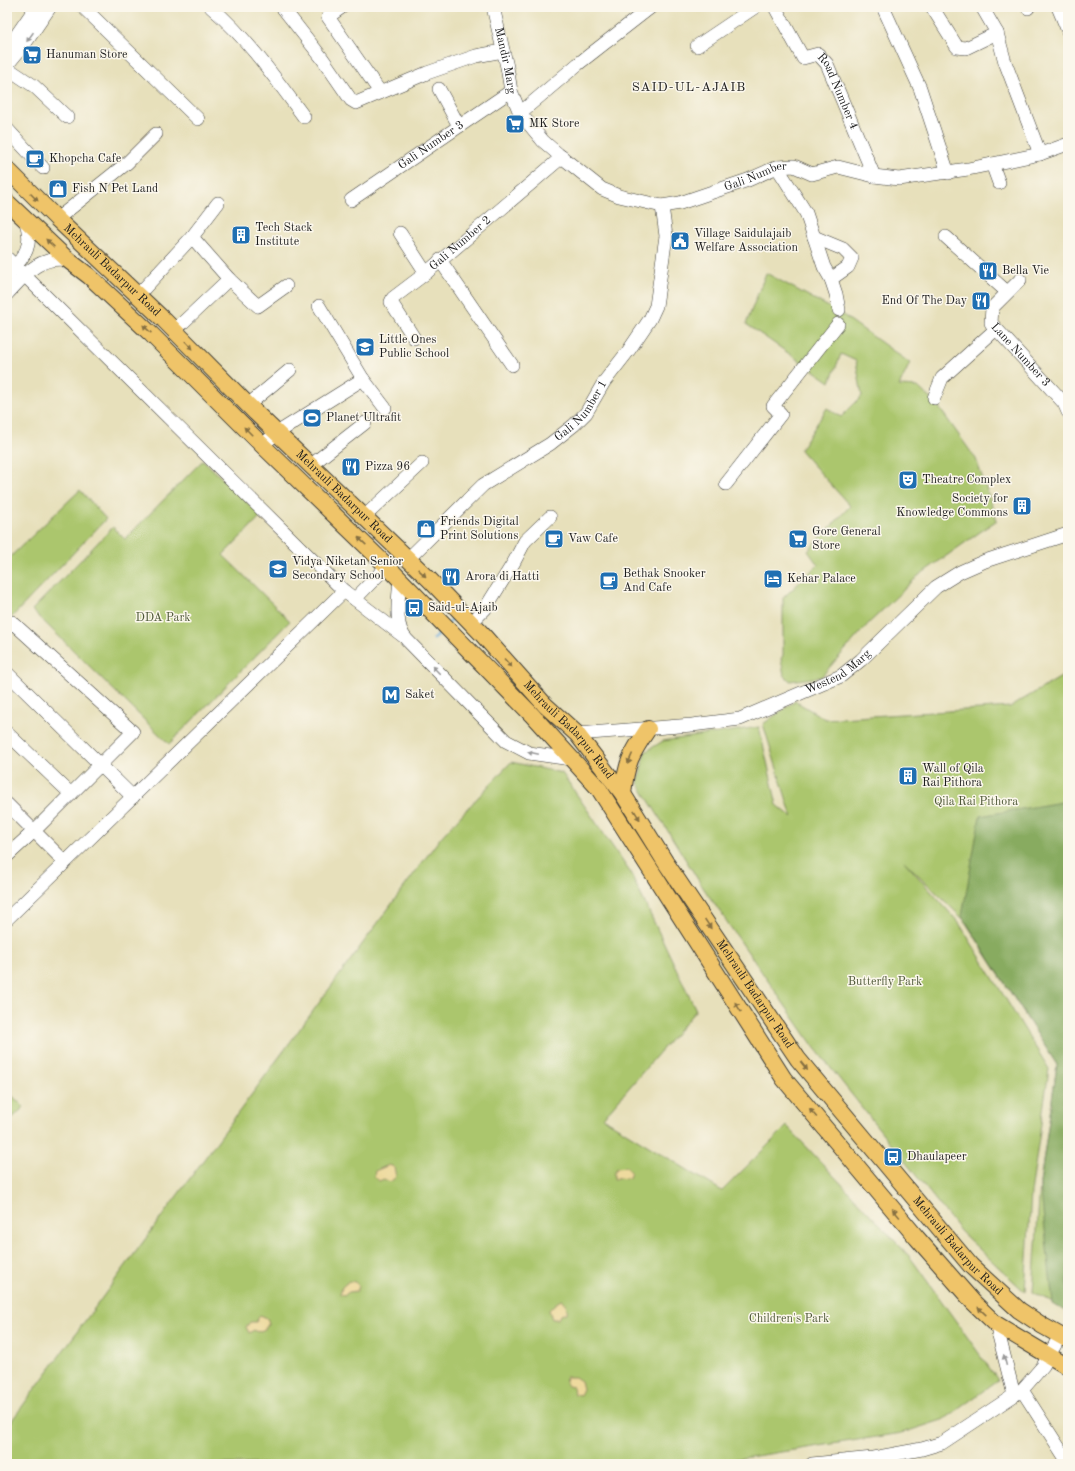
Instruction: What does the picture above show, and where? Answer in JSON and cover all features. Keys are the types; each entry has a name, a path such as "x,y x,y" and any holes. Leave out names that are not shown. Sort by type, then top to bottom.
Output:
{"main road":[{"name":"Mehrauli Badarpur Road","path":"7,169 56,219 175,330 310,466 408,559 471,623 545,705 578,734 623,794 666,863 798,1059 934,1224 971,1266 1019,1310 1064,1338"},
{"name":"Mehrauli Badarpur Road","path":"7,202 68,260 89,276 151,334 262,445 400,578 526,709 599,790 780,1073 917,1238 973,1302 996,1324 1068,1367"},
{"path":"623,794 626,769 635,749 648,729"}],"street":[{"path":"7,49 36,7"},
{"path":"7,65 26,42 50,7"},
{"path":"83,7 198,119"},
{"path":"211,7 232,25 253,48 304,117"},
{"path":"282,7 322,58 351,100 356,103 380,92 476,56 503,51"},
{"path":"342,7 328,17 380,92"},
{"name":"Mandir Marg","path":"493,7 511,91 520,113"},
{"path":"697,46 755,7"},
{"name":"Road Number 4","path":"778,7 776,9 803,58 818,54 827,64 874,176"},
{"path":"883,7 920,88 948,173"},
{"path":"932,7 957,47 966,48 996,33"},
{"path":"982,7 996,33 1005,62 1040,154"},
{"path":"1058,7 1068,31"},
{"path":"520,113 578,64 648,10"},
{"path":"7,68 34,86 67,117"},
{"path":"439,89 460,126"},
{"name":"Gali Number 3","path":"351,200 511,91"},
{"name":"Gali Number","path":"520,113 543,141 607,192 662,206 680,203 777,167 794,166 812,174 838,167 874,176 899,179 948,173 992,164 1040,154 1068,144"},
{"path":"7,130 43,168"},
{"path":"56,219 127,163 156,134"},
{"name":"Gali Number 2","path":"414,338 391,300 426,273 562,157"},
{"path":"992,164 999,183"},
{"path":"777,167 806,213 824,267 831,279 839,310"},
{"path":"138,295 192,237 218,203"},
{"name":"Gali Number 1","path":"408,559 483,485 550,444 574,425 586,413 604,382 646,325 656,306 666,236 662,206"},
{"path":"7,294 14,269 24,256 27,249 29,234 25,220"},
{"path":"400,233 426,273"},
{"path":"192,237 229,279 258,306 286,286"},
{"path":"946,237 1007,292"},
{"path":"814,238 843,249 852,258 848,266 831,279"},
{"path":"14,269 30,269 44,261 52,259 68,260"},
{"path":"440,260 512,365"},
{"path":"14,269 350,595 403,636 506,741 529,753 571,759"},
{"path":"175,330 229,279"},
{"name":"Lane Number 3","path":"1020,280 992,308 991,323 1067,405"},
{"path":"319,306 363,379 385,408"},
{"path":"726,484 781,414 773,406 838,324"},
{"path":"934,398 942,378 996,329"},
{"path":"248,405 290,370"},
{"path":"262,445 277,433 363,379"},
{"path":"310,466 365,423"},
{"path":"364,517 422,463"},
{"path":"471,623 485,609 526,541 550,517"},
{"name":"Westend Marg","path":"578,734 734,721 841,676 861,660 942,583 960,572 986,561 1068,534"},
{"path":"7,919 133,797 350,595 387,566"},
{"path":"400,578 399,624 403,636"},
{"path":"7,627 12,622 133,732 7,856"},
{"path":"7,673 133,797"},
{"path":"7,733 71,794"},
{"path":"7,804 65,862"},
{"path":"996,1324 1018,1392 1068,1462"},
{"path":"812,1464 875,1461 922,1449 942,1442 1018,1392 1043,1366 1049,1355 1064,1338"}],"green space":[{"path":"766,273 840,313 910,363 899,386 918,387 938,406 976,459 997,520 918,576 869,623 821,677 790,681 784,675 781,659 783,655 783,598 818,565 808,551 850,506 800,450 827,408 841,417 862,396 856,361 841,354 830,382 746,324"},
{"name":"DDA Park","path":"203,460 261,516 223,555 290,621 169,744 32,610 113,527 125,539"},
{"path":"80,490 106,519 7,622 7,560"},
{"name":"Butterfly Park","path":"1068,673 1068,1311 1033,1292 1040,1183 1057,1065 964,920 904,861 959,923 1049,1069 1031,1193 1025,1292 961,1232 814,1047 702,886 638,783 645,752 663,741 759,727 777,805 792,817 763,724 795,701 825,719 1010,707"},
{"name":"Children's Park","path":"511,762 562,773 630,872 696,1010 603,1118 722,1191 787,1126 910,1257 998,1380 945,1419 902,1433 705,1464 7,1464 7,1427 441,837"},
{"path":"1068,801 1068,1313 1053,1304 1040,1183 1057,1065 962,916 980,816"},
{"path":"7,1091 24,1107 7,1123"}],"sand":[{"path":"389,1165 394,1167 396,1177 390,1182 384,1179 379,1181 374,1176 375,1171"},
{"path":"627,1167 631,1172 629,1178 614,1179 614,1173 617,1168"},
{"path":"349,1281 355,1282 359,1286 357,1291 349,1292 345,1295 340,1294 342,1287"},
{"path":"561,1300 566,1305 567,1313 560,1315 558,1319 552,1319 549,1310"},
{"path":"260,1315 267,1318 269,1323 265,1329 258,1332 254,1330 249,1333 246,1327 250,1322 256,1322"},
{"path":"566,1377 575,1377 581,1381 583,1389 580,1395 574,1394 573,1387 568,1386 565,1382"}],"waterway":[{"path":"449,623 454,617"},
{"path":"434,639 442,630"}],"place":[{"name":"Hanuman Store","path":"32,55"},
{"name":"MK Store","path":"515,124"},
{"name":"Khopcha Cafe","path":"35,159"},
{"name":"Fish N Pet Land","path":"58,189"},
{"name":"Tech Stack Institute","path":"241,235"},
{"name":"Village Saidulajaib Welfare Association","path":"680,241"},
{"name":"Bella Vie","path":"988,271"},
{"name":"End Of The Day","path":"981,301"},
{"name":"Little Ones Public School","path":"365,347"},
{"name":"Planet Ultrafit","path":"312,418"},
{"name":"Pizza 96","path":"351,467"},
{"name":"Theatre Complex","path":"908,480"},
{"name":"Society for Knowledge Commons","path":"1022,506"},
{"name":"Friends Digital Print Solutions","path":"426,529"},
{"name":"Vaw Cafe","path":"554,539"},
{"name":"Gore General Store","path":"798,539"},
{"name":"Vidya Niketan Senior Secondary School","path":"278,569"},
{"name":"Arora di Hatti","path":"451,577"},
{"name":"Kehar Palace","path":"773,579"},
{"name":"Bethak Snooker And Cafe","path":"609,581"},
{"name":"Said-ul-Ajaib","path":"414,608"},
{"name":"Saket","path":"391,695"},
{"name":"Wall of Qila Rai Pithora","path":"908,776"},
{"name":"Dhaulapeer","path":"893,1157"}],"district":[{"name":"SAID-UL-AJAIB","path":"689,87"}],"park label":[{"name":"Qila Rai Pithora","path":"976,802"}]}
